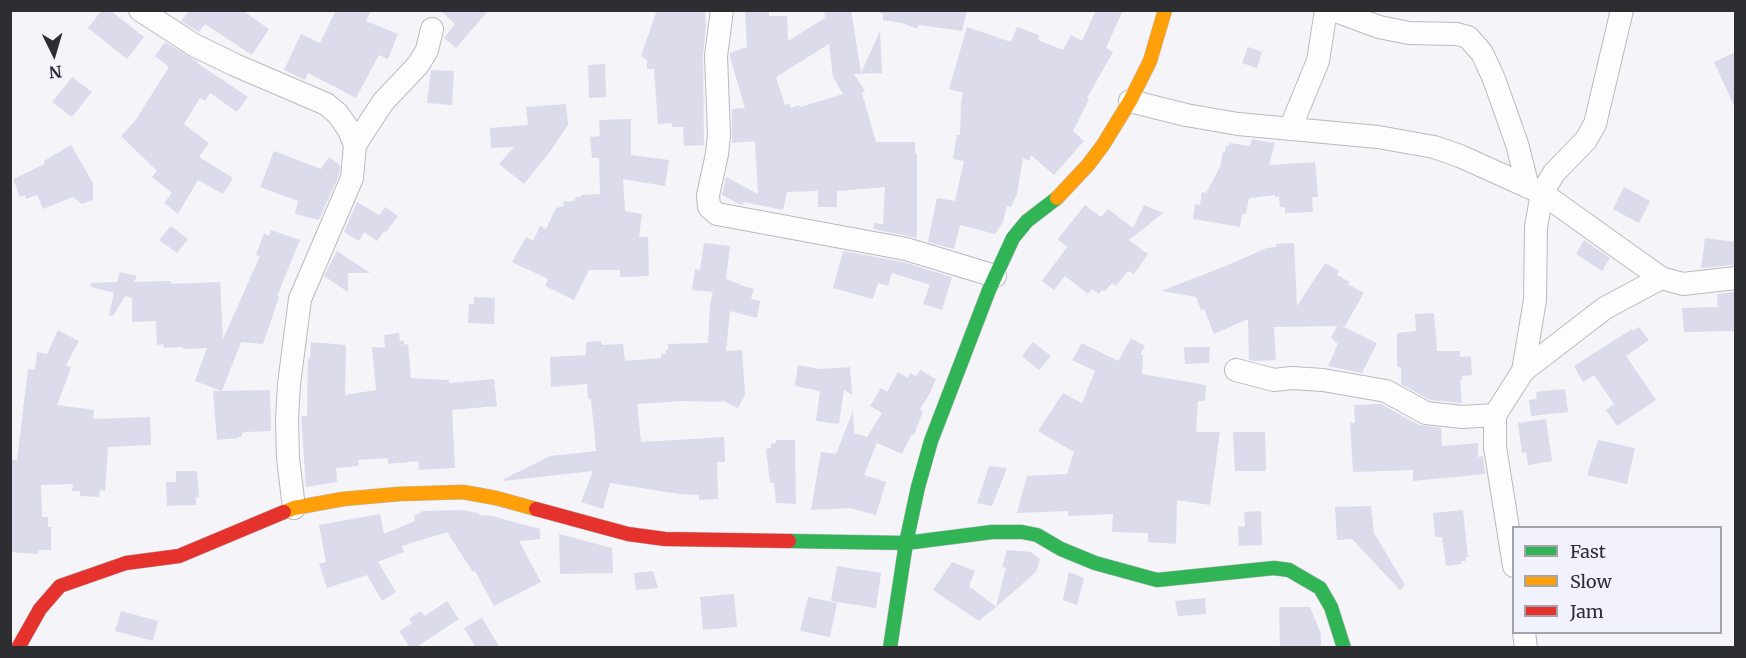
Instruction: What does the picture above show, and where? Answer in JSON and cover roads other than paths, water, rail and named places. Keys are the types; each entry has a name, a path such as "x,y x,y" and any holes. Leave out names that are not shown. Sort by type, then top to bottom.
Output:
{"street":[{"path":"140,10 194,45 326,104 338,114 349,130 355,145 352,178 300,299 287,419 288,458 294,508"},
{"path":"722,10 716,56 719,135 708,195 709,207 717,214 906,249 995,276"},
{"path":"890,648 906,543 918,487 932,441 995,276 1013,238 1027,221 1055,200 1088,165 1103,145 1130,101 1150,61 1165,10"},
{"path":"1290,129 1318,60 1326,10"},
{"path":"1333,10 1379,27 1409,33 1457,34 1468,37 1482,53 1494,79 1535,190 1535,300 1523,371"},
{"path":"1535,190 1586,140 1595,124 1622,10"},
{"path":"355,145 383,102 418,65 427,50 432,29"},
{"path":"1130,101 1186,115 1238,124 1378,137 1434,147 1460,156 1535,190 1661,279 1683,284 1736,278"},
{"path":"1512,553 1495,447 1495,415 1523,371 1605,308 1661,279"},
{"path":"1236,370 1274,380 1292,378 1323,380 1386,391 1426,413 1462,417 1495,415"},
{"path":"18,648 40,609 60,586 85,576 126,563 179,556 204,548 294,508 344,499 463,492 544,510 628,534 665,539 906,543 992,532 1022,532 1037,536 1095,563 1157,580 1274,568 1289,570 1320,588 1331,607 1344,648"}]}
